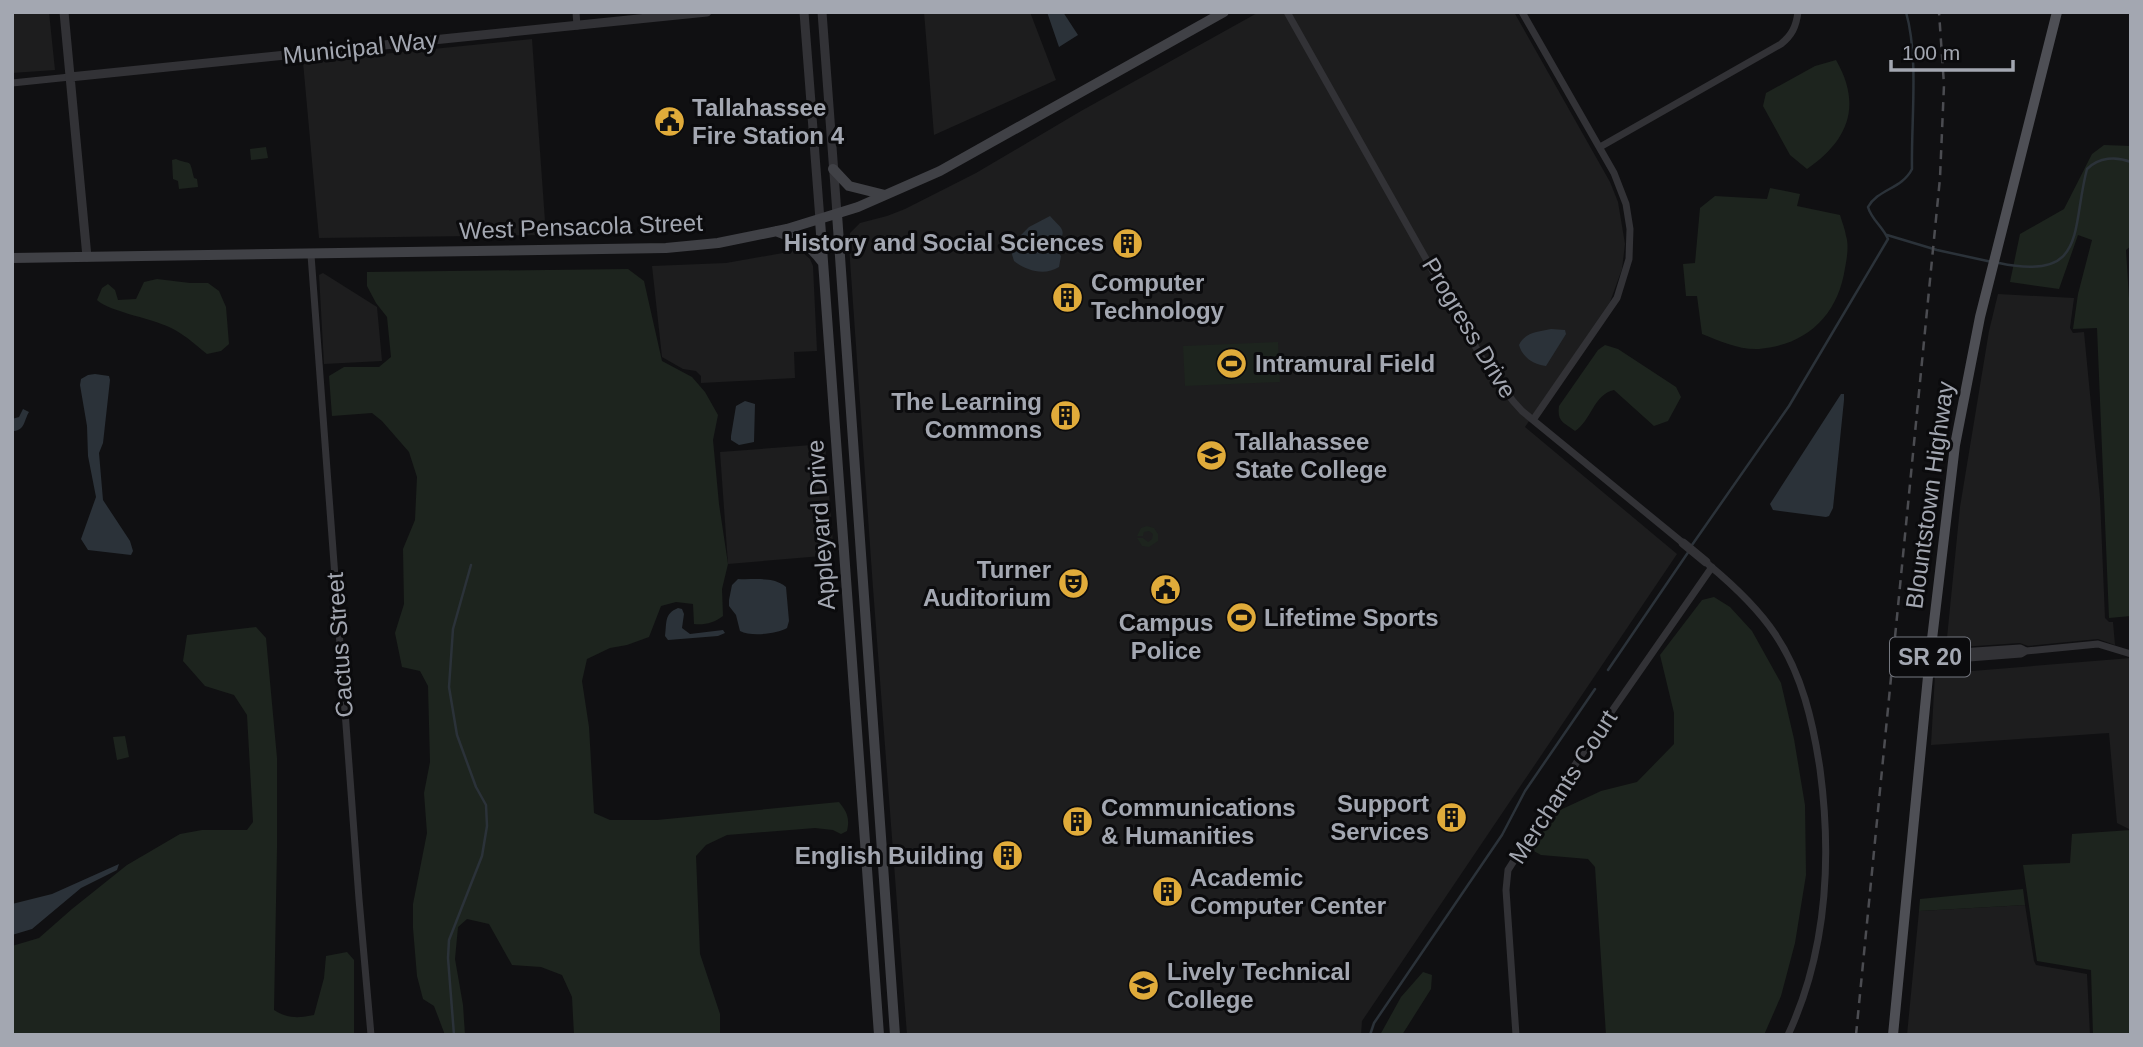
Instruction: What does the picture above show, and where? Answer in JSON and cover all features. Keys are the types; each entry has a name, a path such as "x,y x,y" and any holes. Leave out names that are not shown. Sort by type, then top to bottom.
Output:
{"main road":[{"name":"West Pensacola Street","path":"12,258 666,248 718,243 820,220 940,171 1224,12"},
{"name":"Blountstown Highway","path":"1894,1035 1930,657 1955,445 1989,283 2057,12"},
{"path":"834,169 849,186 886,195"},
{"name":"Appleyard Drive","path":"837,214 895,1035"},
{"name":"Appleyard Drive","path":"820,220 879,1035"},
{"path":"775,231 807,245 823,264"}],"street":[{"path":"64,12 87,257"},
{"path":"576,12 577,26"},
{"name":"Municipal Way","path":"12,83 707,12"},
{"name":"Appleyard Drive","path":"804,12 820,220"},
{"name":"Appleyard Drive","path":"822,12 837,214"},
{"name":"Progress Drive","path":"1287,12 1483,360 1513,401 1533,421 1735,587 1776,635 1794,669 1805,697 1818,753 1826,818 1826,887 1811,975 1788,1035"},
{"path":"1522,12 1620,185 1629,216 1630,249 1628,266 1617,298 1533,421"},
{"path":"1600,147 1781,44 1794,30 1798,12"},
{"name":"Cactus Street","path":"311,255 371,1035"},
{"path":"836,444 853,435"},
{"path":"844,560 861,559"},
{"name":"Merchants Court","path":"1516,1035 1506,890 1508,870 1709,565"},
{"path":"1930,657 2098,644 2131,654"},
{"path":"857,737 874,736"},
{"path":"871,930 888,929"}],"shaded area":[{"path":"12,12 49,12 55,70 12,73"},
{"path":"924,12 1030,12 1056,80 934,135"},
{"path":"1047,12 1063,12 1078,35 1059,47"},
{"name":"Tallahassee State College","path":"1259,12 1514,12 1610,182 1618,202 1625,244 1622,269 1610,302 1525,427 1677,554 1362,1021 1361,1035 907,1035 873,588 850,233 860,223 905,209 976,173"},
{"path":"532,39 546,235 319,238 303,62"},
{"path":"1836,60 1848,93 1847,122 1832,147 1807,169 1790,155 1763,106 1766,93 1815,66"},
{"path":"2104,145 2131,146 2131,246 2126,250 2131,330 2131,616 2109,618 2097,328 2073,329 2078,294 2092,240 2078,235 2059,289 2010,282 2020,234 2064,209 2092,154"},
{"path":"266,147 268,158 251,160 250,149"},
{"path":"172,160 190,165 198,187 179,189 178,181 173,179"},
{"path":"1770,188 1800,194 1797,206 1840,215 1848,247 1846,260 1835,300 1817,325 1792,341 1759,349 1744,348 1702,334 1697,296 1686,296 1683,264 1695,263 1700,208 1715,196 1767,199"},
{"path":"1050,216 1063,232 1056,244 1061,256 1059,267 1042,272 1030,270 1014,261 1011,241"},
{"path":"800,250 813,266 817,351 794,352 795,378 701,383 701,376 696,371 683,369 662,357 652,266 726,263"},
{"path":"628,269 644,281 662,361 692,377 705,392 718,415 713,440 728,564 722,589 723,616 709,623 694,624 693,604 676,602 661,606 649,637 610,648 587,659 582,681 589,727 594,813 610,820 657,820 839,802 847,815 847,831 841,834 815,828 727,835 706,845 696,856 700,954 720,1014 720,1035 574,1035 572,997 562,975 541,967 512,965 489,924 467,919 458,927 455,959 465,1035 445,1035 434,1006 423,999 417,976 413,928 413,904 427,833 424,793 430,762 428,686 420,671 402,667 395,633 404,604 403,549 415,520 417,477 409,452 372,413 332,416 329,376 344,367 379,367 391,357 387,317 367,286 367,272"},
{"path":"323,273 377,307 382,361 324,364 319,275"},
{"path":"157,279 208,283 219,291 226,307 229,344 221,351 207,354 167,326 112,308 97,300 102,288 108,284 115,290 118,300 136,299 144,282"},
{"path":"1998,294 2074,298 2070,328 2073,333 2084,332 2100,498 2105,618 2113,622 2115,645 2098,639 2028,646 2020,643 1946,648 1960,507 1989,331"},
{"path":"1551,329 1565,330 1566,334 1546,366 1533,362 1526,357 1519,345 1528,335"},
{"name":"Intramural Field","path":"1278,342 1280,382 1185,386 1183,346"},
{"path":"1605,345 1618,349 1676,387 1681,397 1668,421 1654,426 1614,390 1607,392 1597,402 1575,431 1562,421 1559,406 1598,350"},
{"path":"95,374 109,376 110,380 103,443 99,453 103,500 130,541 133,551 131,555 88,550 81,539 96,497 88,456 87,426 80,385 81,379"},
{"path":"1841,394 1844,394 1844,400 1833,508 1829,516 1773,510 1770,504"},
{"path":"745,401 755,404 754,442 739,445 731,440 731,436 736,406"},
{"path":"23,409 29,412 22,427 14,431 12,419 19,417"},
{"path":"825,444 834,555 728,564 720,452"},
{"path":"1141,528 1154,528 1158,534 1158,541 1149,547 1142,546 1137,538 1148,542 1152,539 1153,534 1149,531 1144,532 1143,536 1137,536"},
{"path":"738,579 770,580 786,587 789,621 787,628 764,634 740,631 736,615 729,606 732,585"},
{"path":"1714,597 1730,607 1752,631 1781,683 1805,805 1806,875 1795,943 1781,996 1764,1035 1606,1035 1595,867 1588,859 1541,855 1530,849 1558,811 1601,791 1637,782 1674,744 1674,713 1660,655 1702,600"},
{"path":"678,608 682,609 684,614 682,628 690,634 723,630 725,633 718,636 668,640 665,636 667,619 670,613"},
{"path":"256,627 266,638 277,758 274,1010 294,1017 314,1015 324,978 326,956 347,952 354,960 354,1035 12,1035 12,946 39,938 127,865 180,834 202,830 247,830 253,822 247,715 234,695 205,686 183,661 187,635"},
{"path":"2131,658 2131,830 2117,823 2109,733 1931,745 1935,674"},
{"path":"125,736 129,757 117,760 113,737"},
{"path":"2131,830 2131,1035 2093,1035 2091,970 2037,961 2023,865 2070,863 2072,834"},
{"path":"119,864 117,870 81,888 32,929 12,935 12,904 52,894"},
{"path":"2023,889 2025,905 1919,911 1920,899"},
{"path":"2025,905 2036,965 2087,974 2090,1035 1907,1035 1919,911"},
{"path":"1423,972 1432,975 1431,989 1402,1035 1380,1035 1401,997"}],"waterway":[{"path":"1692,545 1789,406 1888,239 1868,207 1878,196 1908,176 1912,169 1913,69 1906,12"},
{"path":"1999,263 2028,267 2048,265 2062,257 2076,230 2087,169 2108,159 2131,162"},
{"path":"1887,235 1992,262"},
{"path":"1608,670 1689,551"},
{"path":"454,1035 449,940 482,856 487,826 486,805 476,787 457,735 449,687 453,629 471,565"},
{"path":"1370,1035 1374,1023 1502,835 1525,791 1595,689"}],"railway":[{"path":"1856,1035 1940,178 1944,85 1939,12"}],"place":[{"name":"Tallahassee Fire Station 4","path":"669,122"},
{"name":"History and Social Sciences","path":"1127,243"},
{"name":"Computer Technology","path":"1068,297"},
{"name":"Intramural Field","path":"1232,364"},
{"name":"The Learning Commons","path":"1065,416"},
{"name":"Tallahassee State College","path":"1212,456"},
{"name":"Turner Auditorium","path":"1074,584"},
{"name":"Campus Police","path":"1166,589"},
{"name":"Lifetime Sports","path":"1241,618"},
{"name":"Support Services","path":"1452,818"},
{"name":"Communications & Humanities","path":"1078,822"},
{"name":"English Building","path":"1007,856"},
{"name":"Academic Computer Center","path":"1167,892"},
{"name":"Lively Technical College","path":"1144,986"}]}
